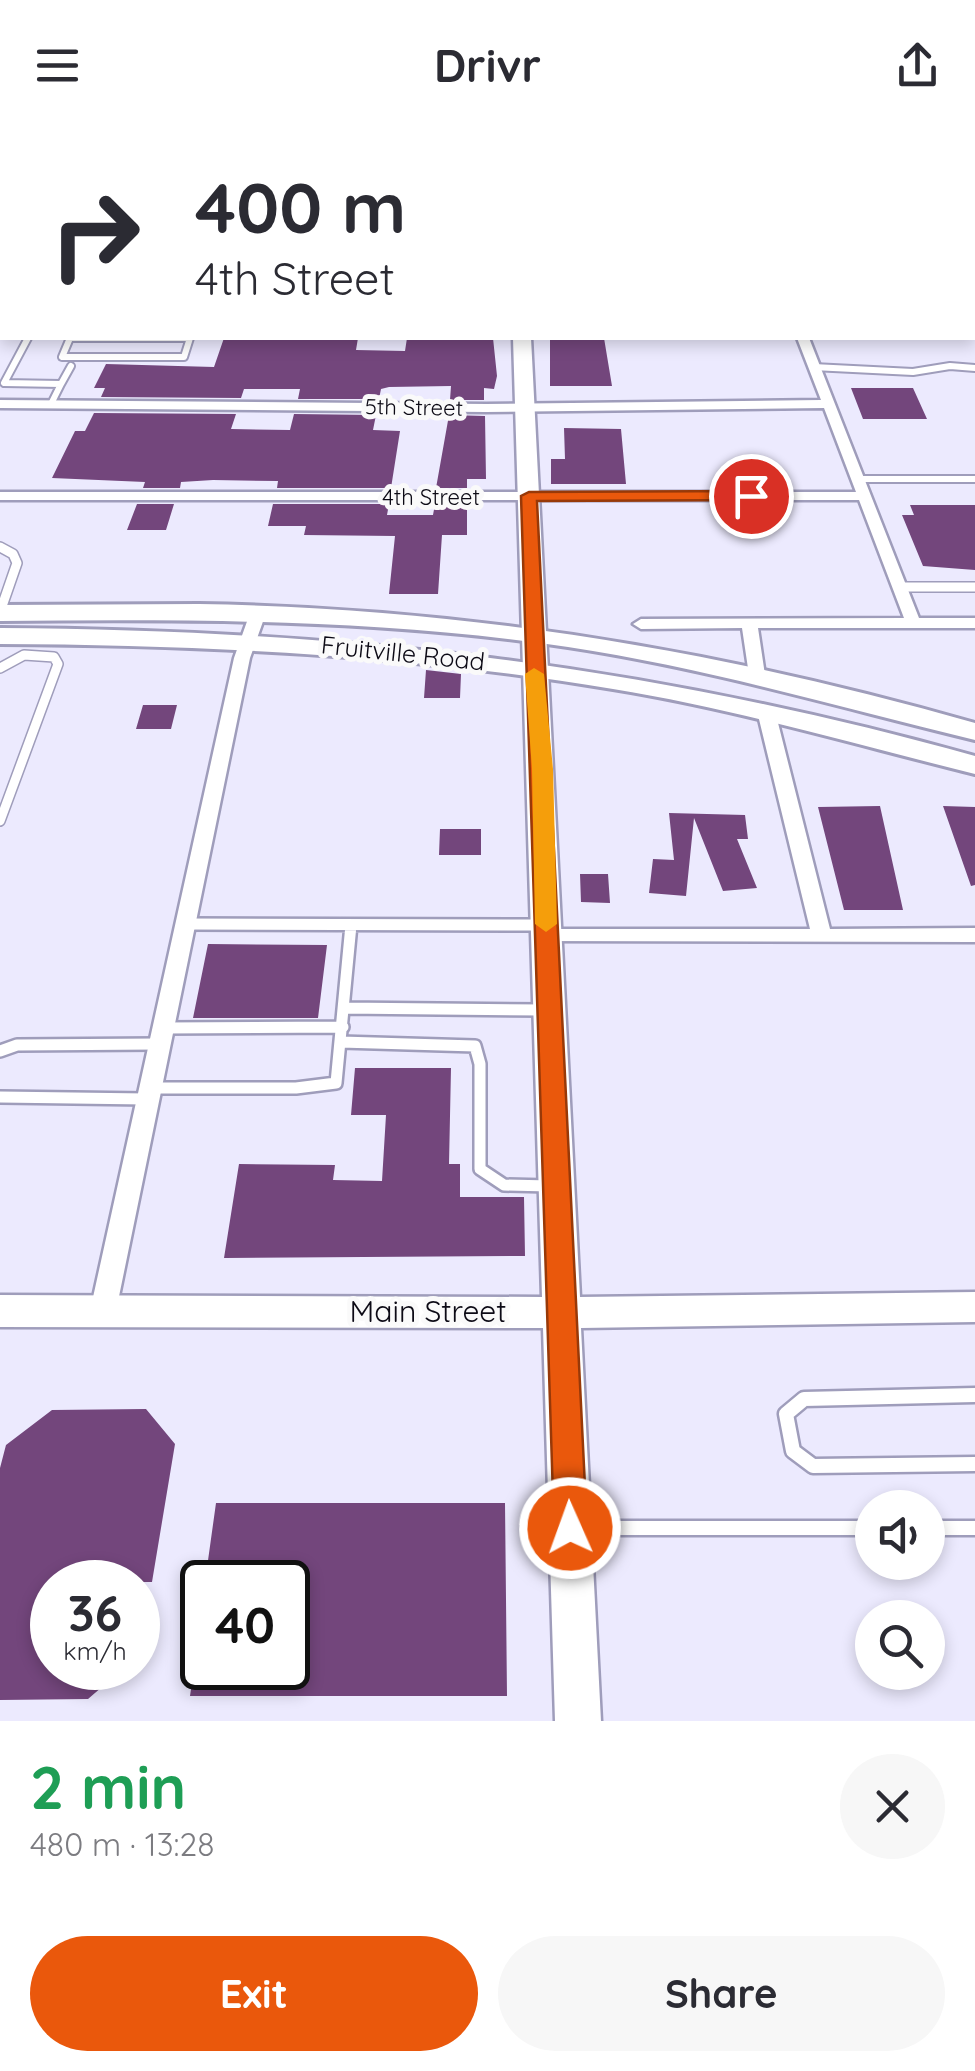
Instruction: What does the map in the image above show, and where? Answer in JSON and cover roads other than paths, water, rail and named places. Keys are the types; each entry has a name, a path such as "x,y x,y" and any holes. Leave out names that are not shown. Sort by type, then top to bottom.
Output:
{"main road":[{"name":"Fruitville Road","path":"0,612 253,627 408,651 533,652 757,676 975,732"},
{"name":"Fruitville Road","path":"0,636 253,627"},
{"name":"Fruitville Road","path":"533,652 607,677 766,710 975,765"}],"street":[{"path":"522,340 578,1721"},
{"path":"803,340 913,622"},
{"name":"5th Street","path":"0,404 828,404"},
{"name":"4th Street","path":"0,496 862,496"},
{"path":"641,624 913,622 973,628"},
{"path":"749,624 757,676"},
{"path":"103,1311 253,627"},
{"path":"766,710 822,936"},
{"path":"546,931 975,936"},
{"name":"Main Street","path":"0,1311 562,1313 975,1307"}],"lane":[{"path":"27,340 4,384 61,384"},
{"path":"69,340 62,357 184,357 189,340"},
{"path":"50,404 70,366"},
{"path":"813,367 913,372 950,366 975,368"},
{"path":"856,480 975,479"},
{"path":"0,547 14,554 17,564 0,612"},
{"path":"899,588 975,588"},
{"path":"0,668 24,655 54,657 58,664 0,821"},
{"path":"187,924 546,931"},
{"path":"0,1097 329,1087 338,1081 350,925"},
{"path":"344,1008 548,1010"},
{"path":"0,1051 17,1045 343,1027"},
{"path":"342,1042 465,1042 475,1046 480,1064 480,1169 504,1185 556,1186"},
{"path":"975,1395 804,1399 786,1414 793,1451 812,1466 975,1464"},
{"path":"570,1528 855,1528"},
{"path":"945,1528 975,1528"}]}
